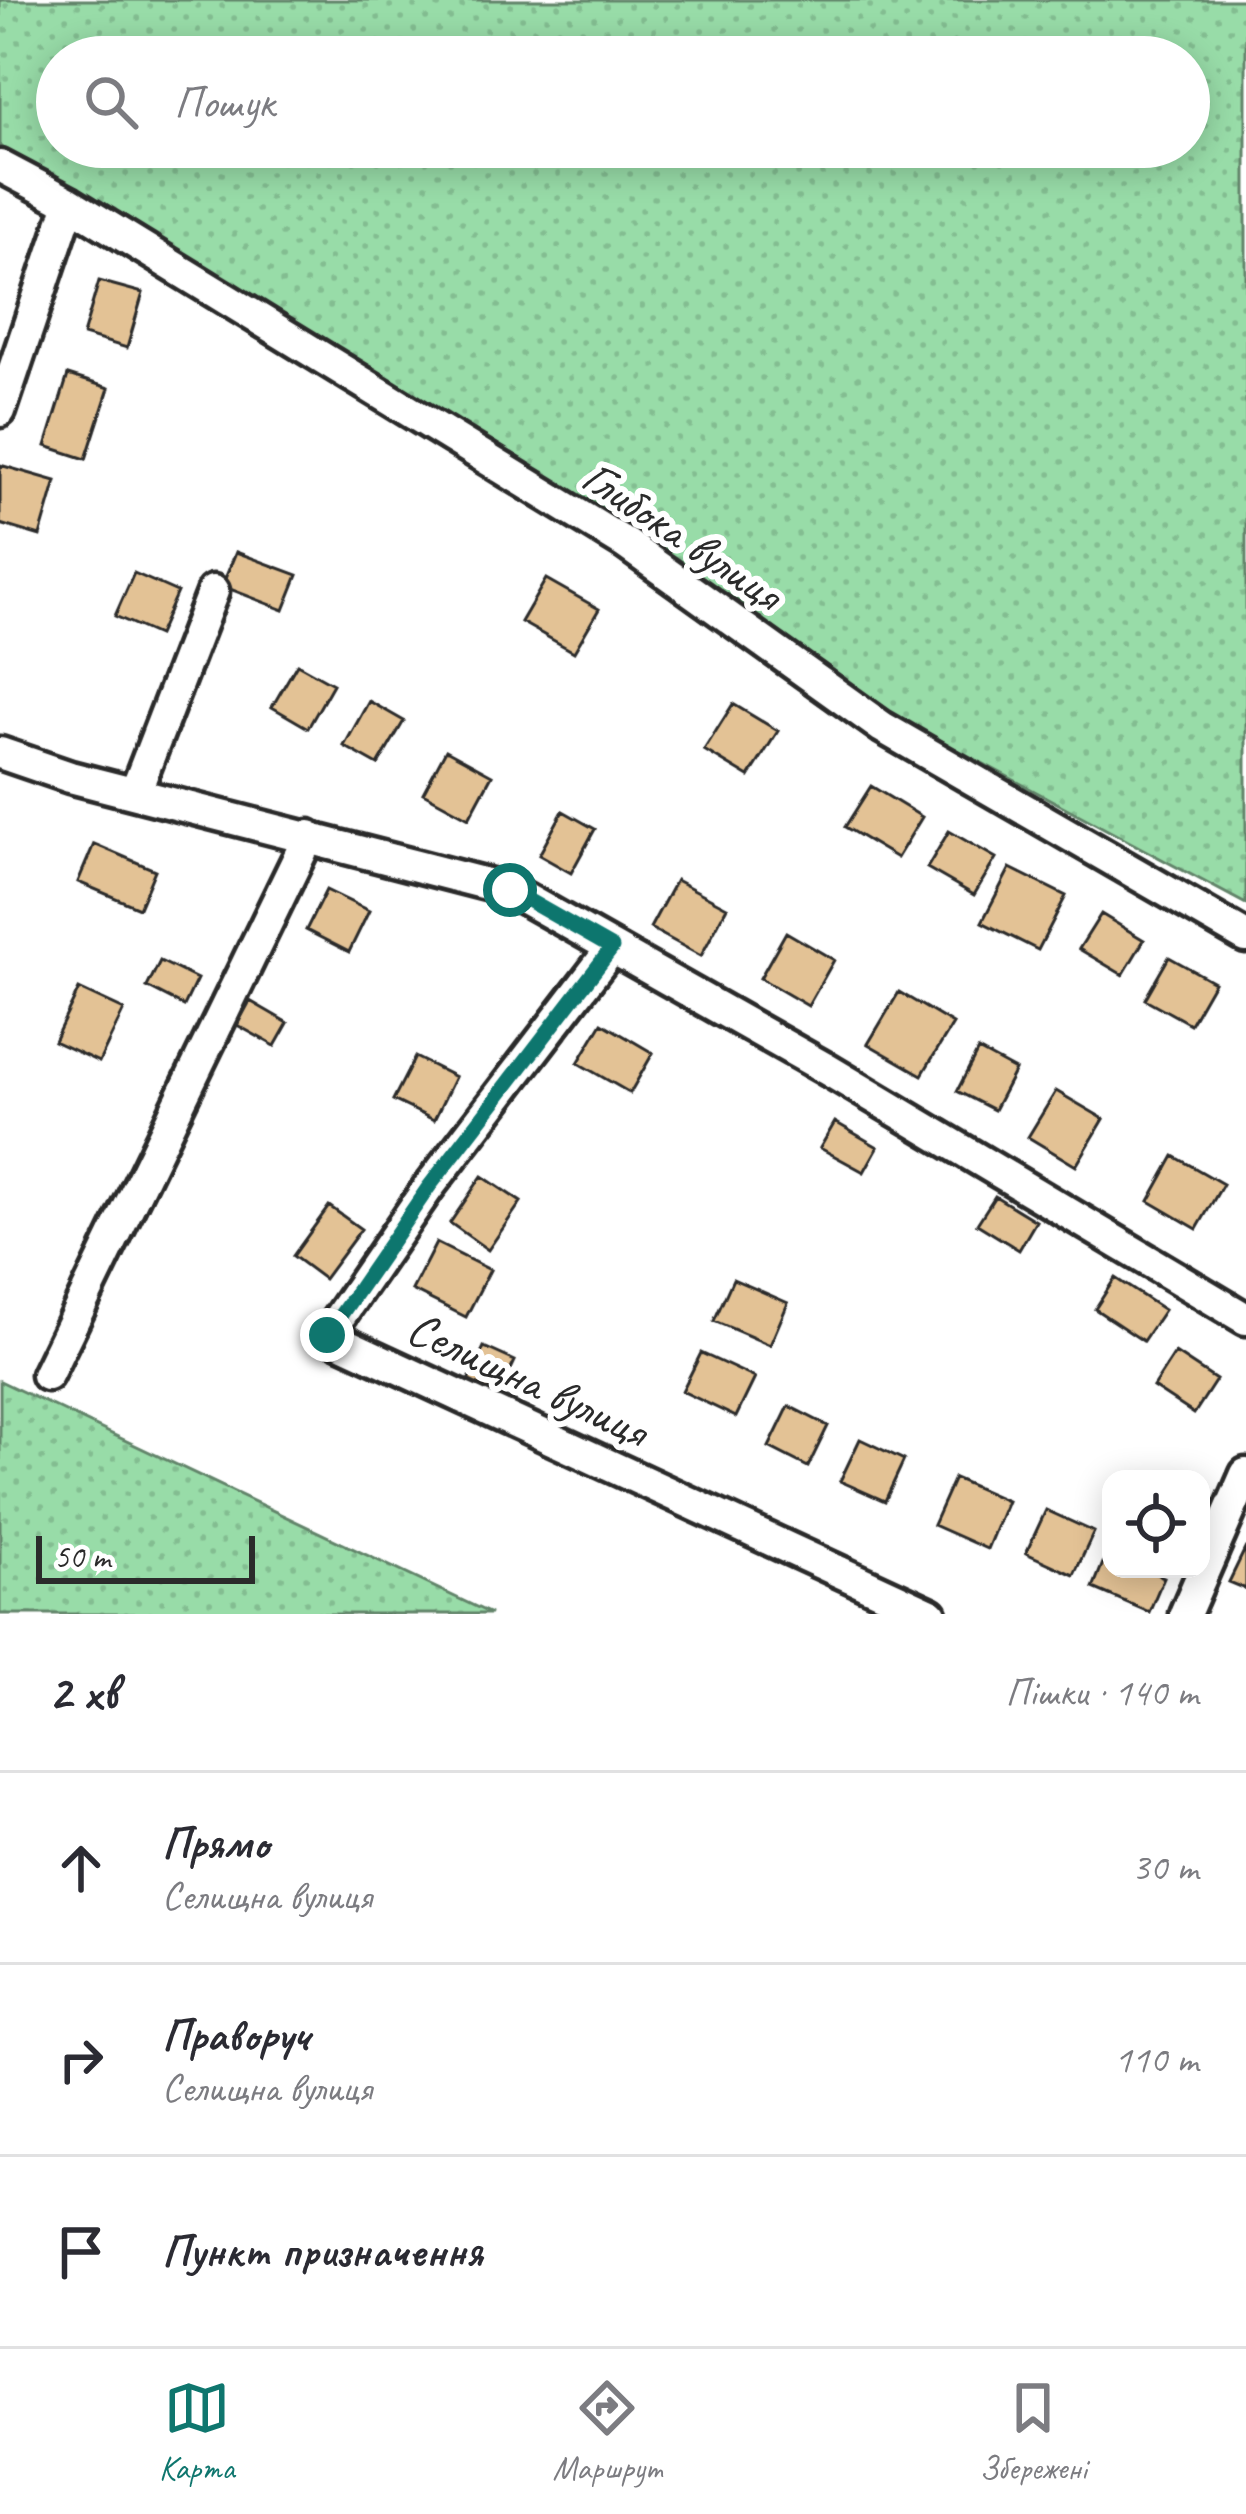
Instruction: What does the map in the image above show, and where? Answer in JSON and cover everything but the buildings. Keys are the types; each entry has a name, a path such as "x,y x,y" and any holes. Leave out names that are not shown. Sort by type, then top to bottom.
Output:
{"street":[{"path":"0,166 70,202 0,411"},
{"name":"Глибока вулиця","path":"70,202 626,544 882,727 1246,937"},
{"path":"135,793 213,590"},
{"path":"0,753 70,777 510,890 824,1067 1246,1319"},
{"path":"47,1375 309,836"},
{"name":"Селищна вулиця","path":"612,948 428,1188 327,1335 932,1614"},
{"path":"1185,1614 1246,1474"}],"green space":[{"path":"0,0 1246,0 1246,904 898,718 521,463 0,156"},
{"path":"0,1381 491,1614 0,1614"}],"route":[{"path":"327,1335 428,1188 612,948 510,890"}]}
